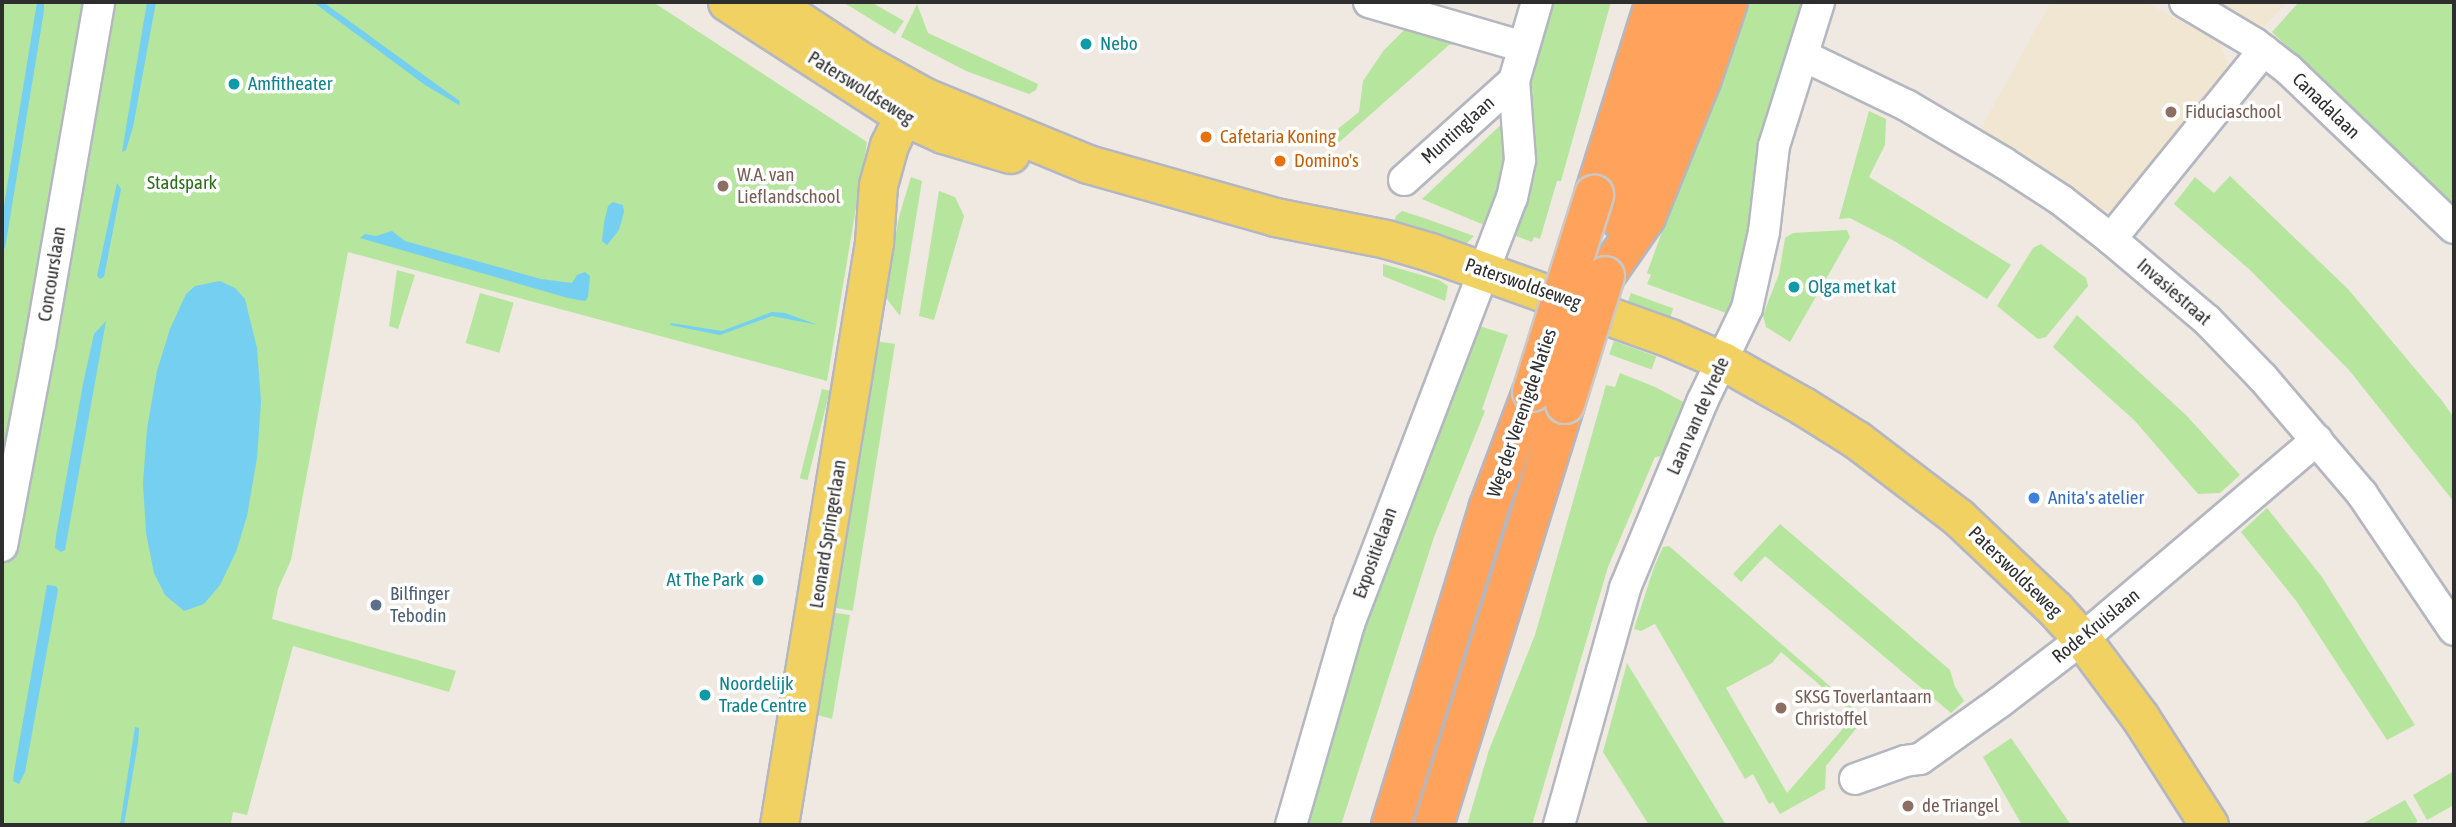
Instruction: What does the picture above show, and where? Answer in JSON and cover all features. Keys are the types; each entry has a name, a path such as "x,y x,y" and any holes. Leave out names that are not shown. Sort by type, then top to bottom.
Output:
{"highway":[{"name":"Weg der Verenigde Naties","path":"1391,825 1488,509 1548,398 1605,276 1622,206 1655,2"},
{"name":"Weg der Verenigde Naties","path":"1434,825 1548,398 1622,206 1689,2"},
{"path":"1622,206 1702,80 1728,2"}],"main road":[{"name":"Paterswoldseweg","path":"726,2 915,113 1275,217 1386,239 1482,279 1577,302 1759,383 1857,439 1908,477 2012,565 2082,639 2168,757 2209,825"},
{"name":"Paterswoldseweg","path":"771,2 864,63 915,113"},
{"name":"Leonard Springerlaan","path":"779,825 874,242 878,185 889,145 915,113"}],"street":[{"name":"Concourslaan","path":"2,546 40,345 99,2"},
{"path":"1369,2 1524,47"},
{"name":"Muntinglaan","path":"1482,279 1518,178 1514,81 1537,2"},
{"name":"Laan van de Vrede","path":"1559,825 1625,588 1747,308 1764,232 1774,146 1819,2"},
{"name":"Canadalaan","path":"2185,2 2264,50 2454,228"},
{"path":"2111,239 2264,50"},
{"name":"Invasiestraat","path":"1804,56 1906,105 1993,156 2060,200 2111,239 2207,320 2263,378 2362,494 2454,630"},
{"name":"Muntinglaan","path":"1404,180 1514,81"},
{"name":"Expositielaan","path":"1291,825 1349,624 1435,393 1482,279"},
{"name":"Rode Kruislaan","path":"1855,779 1905,761 1920,759 2082,639 2316,440"}],"shaded area":[{"path":"2051,2 2145,2 2220,43 2229,69 2122,205 2112,211 2098,208 1981,128"},
{"path":"2217,2 2287,2 2262,28"}],"green space":[{"name":"Stadspark","path":"2,2 653,2 867,142 827,381 348,252 291,560 278,589 272,619 456,671 449,692 293,646 247,815 233,812 231,823 240,825 2,825"},
{"path":"871,2 904,21 895,34 846,4"},
{"path":"1551,2 1611,2 1561,181 1557,181 1540,239 1534,237 1532,242 1516,236 1514,231 1532,178 1528,68"},
{"path":"1744,2 1809,2 1735,307 1726,313 1647,284 1651,275 1647,273 1668,215 1665,212"},
{"path":"2299,2 2454,2 2454,207 2272,32"},
{"path":"917,4 928,33 1038,84 1036,90 1029,94 966,71 901,37"},
{"path":"1406,28 1458,43 1449,45 1327,153 1339,128 1359,112 1363,81 1384,50"},
{"path":"1869,111 1886,119 1885,145 1869,177 2011,265 1987,299 1896,242 1850,218 1839,219"},
{"path":"1507,119 1510,159 1496,215 1484,225 1422,199"},
{"path":"2230,176 2348,289 2454,418 2454,502 2349,370 2250,270 2174,204 2195,177 2214,193"},
{"path":"911,177 922,181 900,316 883,294 900,213"},
{"path":"939,191 955,197 964,216 934,320 919,316"},
{"path":"1402,211 1474,236 1464,246 1393,225 1396,216"},
{"path":"1847,230 1850,237 1790,342 1766,327 1763,315 1779,274 1785,238 1793,233"},
{"path":"2041,244 2086,278 2088,286 2046,337 2038,339 1997,306 2033,248"},
{"path":"1383,264 1439,280 1448,286 1445,301 1383,276"},
{"path":"397,270 415,275 398,329 389,326"},
{"path":"480,293 514,303 499,353 466,343"},
{"path":"1631,293 1673,308 1668,322 1626,307"},
{"path":"2077,315 2187,416 2240,475 2220,493 2198,494 2135,421 2053,347"},
{"path":"1479,326 1508,335 1482,409 1485,411 1434,537 1341,825 1299,825 1350,647 1470,335"},
{"path":"872,340 895,344 853,611 830,607"},
{"path":"1614,341 1656,356 1651,370 1609,354"},
{"path":"1620,373 1693,407 1670,455 1655,457 1608,567 1532,825 1467,825 1489,750 1535,635 1606,385 1615,387"},
{"path":"822,389 830,391 808,480 800,478"},
{"path":"2267,508 2322,577 2415,725 2387,740 2297,602 2241,532"},
{"path":"1780,524 1950,670 1955,687 1964,701 1951,713 1765,556 1741,582 1733,574"},
{"path":"1669,546 1832,688 1828,692 1781,652 1772,663 1726,688 1787,793 1854,716 1837,699 1840,695 1862,715 1863,720 1826,766 1825,789 1780,814 1773,802 1769,804 1753,774 1745,779 1655,624 1641,631 1634,629 1654,567 1663,547"},
{"path":"831,612 850,615 832,719 818,715"},
{"path":"1627,663 1726,825 1649,825 1603,752"},
{"path":"2011,738 2071,825 2022,825 1983,757"},
{"path":"2454,771 2454,805 2427,820 2413,795"},
{"path":"2405,800 2417,820 2416,825 2360,825"}],"water":[{"path":"37,2 44,2 44,11 5,248 2,249 2,218"},
{"path":"147,2 156,2 133,127 126,150 122,152"},
{"path":"313,2 323,2 460,101 459,105 425,85"},
{"path":"117,183 121,189 104,277 100,279 97,276"},
{"path":"613,202 623,205 624,212 619,230 607,245 602,241 604,223 608,206"},
{"path":"392,231 405,241 541,279 572,283 577,275 585,272 590,276 588,297 585,301 568,298 360,238 365,234 376,236"},
{"path":"220,281 235,288 245,299 257,348 261,402 257,458 247,516 236,552 220,585 204,604 184,611 165,595 154,573 146,533 143,483 147,429 157,371 170,329 186,294 195,286"},
{"path":"772,312 785,313 818,325 772,316 720,335 670,325 671,323 722,331"},
{"path":"106,321 65,550 61,552 55,548 56,536 83,384 94,334"},
{"path":"47,585 56,586 58,590 25,772 19,784 13,781 14,772"},
{"path":"135,727 139,728 138,743 124,825 120,825"}],"place":[{"name":"Nebo","path":"1086,44"},
{"name":"Amfitheater","path":"234,84"},
{"name":"Fiduciaschool","path":"2171,112"},
{"name":"Cafetaria Koning","path":"1206,137"},
{"name":"Domino's","path":"1280,161"},
{"name":"W.A. van Lieflandschool","path":"723,186"},
{"name":"Olga met kat","path":"1794,287"},
{"name":"Anita's atelier","path":"2034,498"},
{"name":"At The Park","path":"758,580"},
{"name":"Bilfinger Tebodin","path":"376,605"},
{"name":"Noordelijk Trade Centre","path":"705,695"},
{"name":"SKSG Toverlantaarn Christoffel","path":"1781,708"},
{"name":"de Triangel","path":"1908,806"}]}
